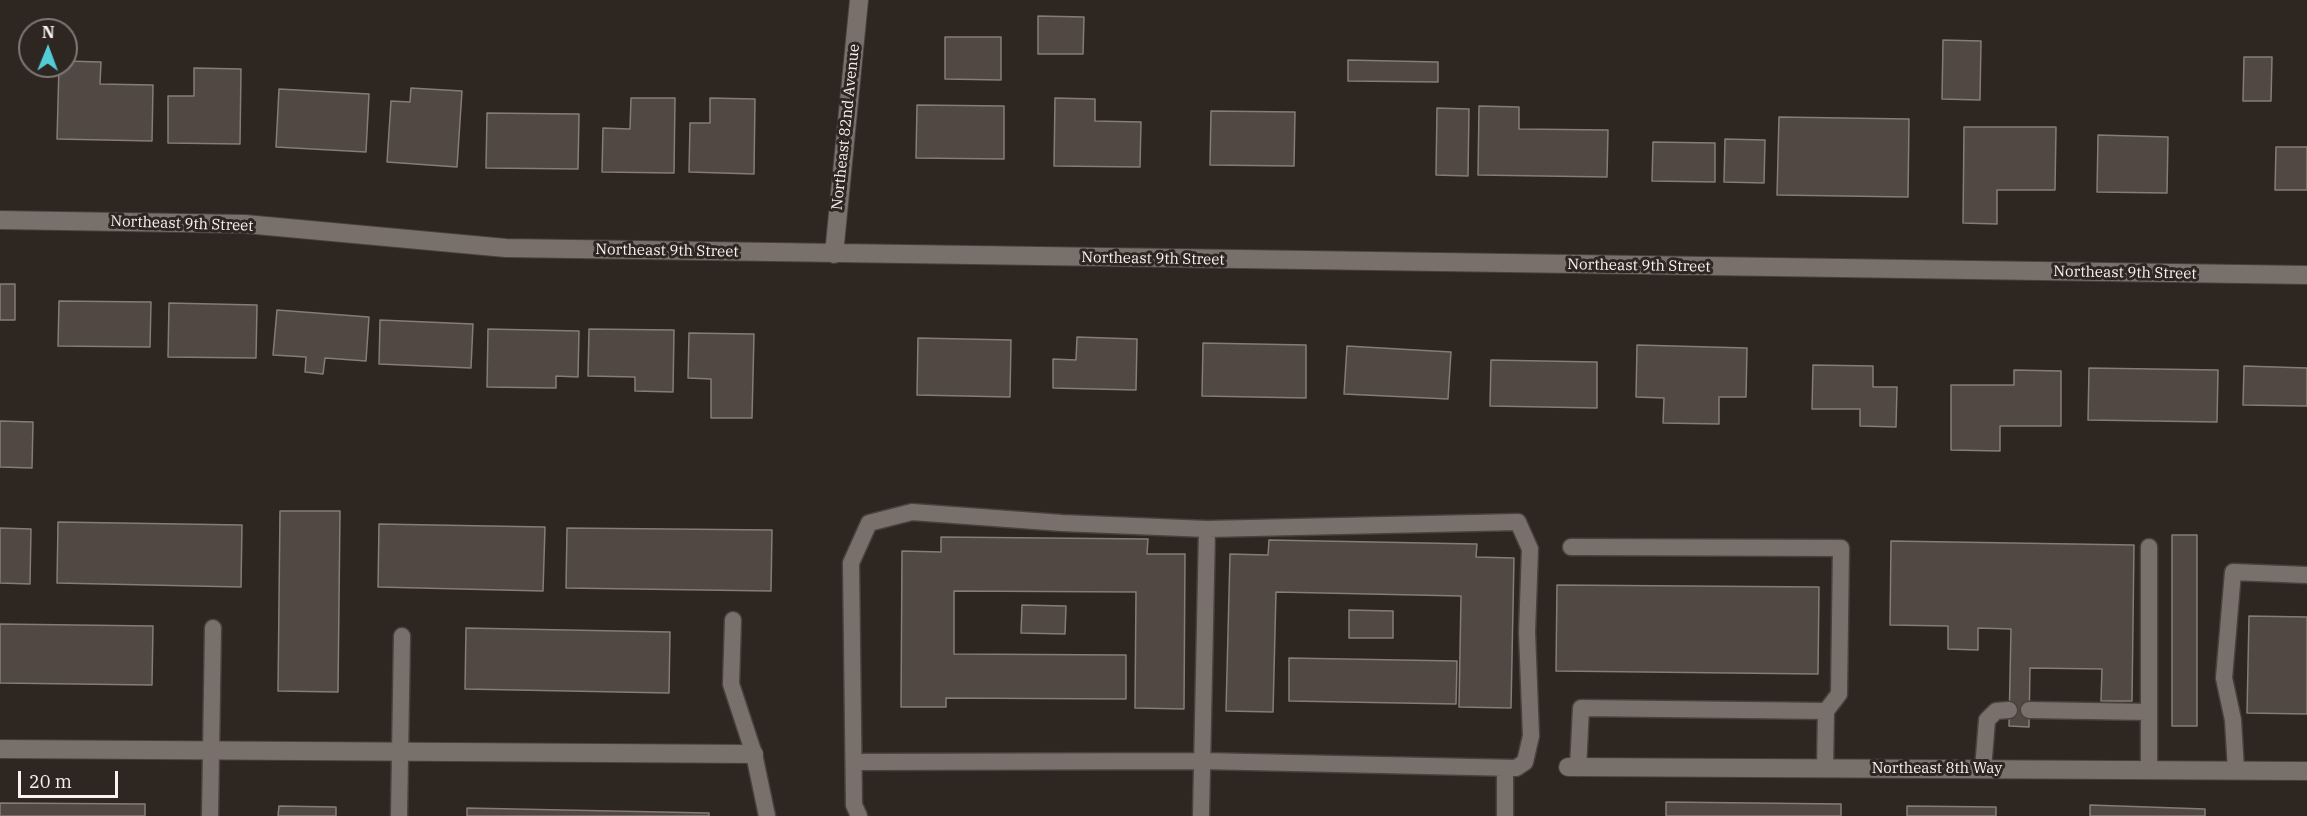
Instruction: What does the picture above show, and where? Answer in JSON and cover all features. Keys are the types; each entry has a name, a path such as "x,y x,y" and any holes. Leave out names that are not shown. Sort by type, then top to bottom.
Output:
{"street":[{"name":"Northeast 82nd Avenue","path":"834,254 859,0"},
{"name":"Northeast 9th Street","path":"0,220 245,224 506,248 2307,275"},
{"path":"0,749 754,754"},
{"name":"Northeast 8th Way","path":"1573,767 2307,771"}],"lane":[{"path":"854,762 1203,761 1516,768 1525,762 1531,736 1527,632 1530,549 1518,522 1207,529 1062,523 912,512 869,523 851,563 854,805 859,816"},
{"path":"1201,816 1207,529"},
{"path":"1571,546 1841,548 1839,694 1826,711 1825,769"},
{"path":"2148,770 2149,547"},
{"path":"2236,770 2233,720 2224,678 2233,572 2307,575"},
{"path":"733,620 731,684 754,754 767,816"},
{"path":"210,816 213,628"},
{"path":"399,816 402,636"},
{"path":"1573,767 1581,708 1826,711"},
{"path":"1983,769 1987,720 1996,711 2009,710"},
{"path":"2029,711 2149,712"},
{"path":"1505,768 1505,816"}],"building":[{"path":"1038,16 1084,17 1083,54 1038,54"},
{"path":"945,37 1001,37 1001,80 945,79"},
{"path":"1943,40 1981,41 1980,100 1942,99"},
{"path":"2244,57 2272,57 2271,101 2243,101"},
{"path":"1348,60 1438,62 1438,82 1348,81"},
{"path":"78,61 101,62 100,84 153,85 152,141 57,139 59,78 78,78"},
{"path":"194,68 241,69 240,144 168,143 168,96 194,96"},
{"path":"411,88 462,91 457,167 387,162 391,101 410,102"},
{"path":"279,89 369,94 366,152 276,147"},
{"path":"631,98 675,98 674,173 602,172 603,128 630,129"},
{"path":"710,98 755,99 754,174 689,172 690,123 710,123"},
{"path":"1055,98 1095,99 1095,121 1141,122 1140,167 1054,166"},
{"path":"917,105 1004,106 1004,159 916,158"},
{"path":"1479,106 1519,107 1519,129 1608,130 1607,177 1478,175"},
{"path":"1437,108 1469,109 1468,176 1436,175"},
{"path":"1211,111 1295,112 1294,166 1210,165"},
{"path":"487,113 579,114 578,169 486,168"},
{"path":"1779,117 1909,119 1908,197 1777,195"},
{"path":"1964,127 2056,127 2055,190 1997,190 1997,224 1963,223"},
{"path":"2098,135 2168,137 2167,193 2097,192"},
{"path":"1725,139 1765,140 1764,183 1724,182"},
{"path":"1653,142 1715,143 1715,182 1652,181"},
{"path":"2276,147 2307,147 2307,190 2275,190"},
{"path":"0,284 15,284 15,320 0,320"},
{"path":"59,301 151,302 150,347 58,346"},
{"path":"169,303 257,305 256,358 168,357"},
{"path":"277,310 369,317 366,361 325,358 323,374 305,372 306,357 273,355"},
{"path":"380,320 473,324 471,368 379,364"},
{"path":"488,329 579,331 578,377 556,376 556,388 487,387"},
{"path":"589,329 674,330 673,392 635,391 635,377 588,376"},
{"path":"689,333 754,334 752,418 711,418 711,379 688,378"},
{"path":"1077,337 1137,339 1136,390 1053,388 1053,359 1076,360"},
{"path":"918,338 1011,340 1010,397 917,395"},
{"path":"1203,343 1306,345 1306,398 1202,396"},
{"path":"1637,345 1747,348 1746,397 1719,397 1719,424 1663,423 1664,398 1636,397"},
{"path":"1347,346 1451,352 1448,399 1344,394"},
{"path":"1491,360 1597,362 1597,408 1490,406"},
{"path":"1813,365 1873,366 1873,387 1897,387 1896,427 1860,426 1860,409 1812,409"},
{"path":"2244,366 2307,368 2307,406 2243,405"},
{"path":"2089,368 2218,370 2217,422 2088,420"},
{"path":"2014,370 2061,371 2061,426 2000,426 2000,451 1951,450 1951,385 2014,385"},
{"path":"0,421 33,422 32,468 0,467"},
{"path":"280,511 340,511 338,692 278,691"},
{"path":"58,522 242,525 241,587 57,583"},
{"path":"379,524 545,527 543,591 378,587"},
{"path":"0,528 31,529 30,584 0,583"},
{"path":"567,528 772,530 771,591 566,588"},
{"path":"2172,535 2197,535 2197,726 2172,726"},
{"path":"941,537 1148,539 1147,554 1185,554 1184,709 1135,708 1136,592 954,591 954,654 1126,655 1126,699 946,698 946,707 901,707 902,551 941,552"},
{"path":"1269,540 1477,544 1476,557 1514,558 1511,708 1459,707 1461,596 1276,592 1273,712 1226,711 1230,554 1268,555"},
{"path":"1891,541 2134,545 2132,701 2101,701 2102,669 2030,668 2029,727 2009,726 2011,629 1978,628 1978,650 1948,649 1948,626 1890,625"},
{"path":"1557,585 1819,587 1818,674 1556,671"},
{"path":"1022,605 1066,606 1065,634 1021,633"},
{"path":"1349,610 1393,611 1393,638 1349,638"},
{"path":"2249,616 2307,617 2307,714 2247,713"},
{"path":"0,624 153,626 152,685 0,683"},
{"path":"466,628 670,632 669,693 465,689"},
{"path":"1289,658 1457,661 1456,704 1289,701"},
{"path":"1666,802 1841,804 1841,816 1666,816"},
{"path":"0,803 145,804 145,816 0,816"},
{"path":"2090,805 2205,809 2205,816 2090,816"},
{"path":"279,806 336,807 336,816 278,816"},
{"path":"1907,806 1996,807 1996,816 1907,816"},
{"path":"467,808 709,813 709,816 467,816"}]}
